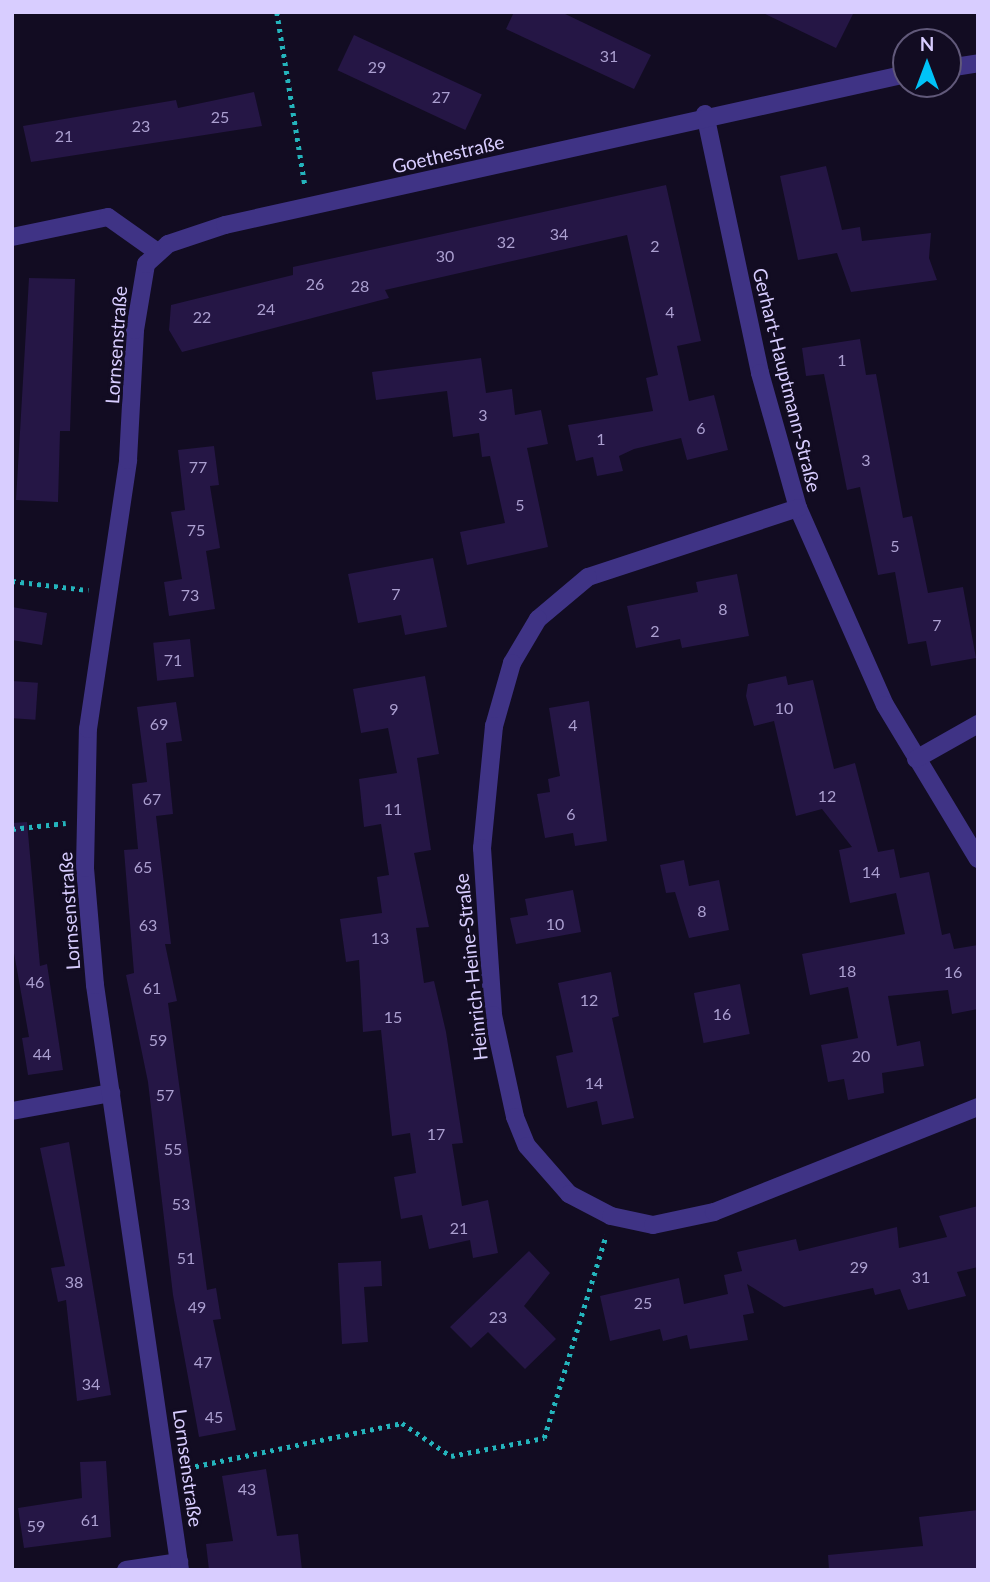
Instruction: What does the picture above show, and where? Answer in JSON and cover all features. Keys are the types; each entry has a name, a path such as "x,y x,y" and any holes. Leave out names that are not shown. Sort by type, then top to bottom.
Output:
{"street":[{"name":"Goethestraße","path":"156,251 189,235 705,114 892,77"},
{"name":"Gerhart-Hauptmann-Straße","path":"705,114 760,373 798,508 845,623 916,759 978,859"},
{"path":"12,237 108,217 156,251"},
{"name":"Lornsenstraße","path":"156,251 140,280 128,460 88,729 85,821 87,918 169,1471 179,1566"},
{"name":"Heinrich-Heine-Straße","path":"798,508 588,577 538,619 502,694 482,848 502,1066 527,1146 564,1190 611,1216 653,1225 714,1212 978,1107"},
{"path":"916,759 978,724"},
{"path":"12,1111 111,1094"},
{"path":"126,1570 179,1566"}],"path":[{"path":"277,12 309,207"},
{"path":"12,581 109,593"},
{"path":"12,829 85,821"},
{"path":"169,1471 402,1423 451,1456 544,1438 611,1216"}],"building":[{"path":"514,12 561,12 651,55 634,89 506,29"},
{"path":"761,12 854,12 836,48"},
{"path":"354,35 482,95 465,130 338,70"},
{"path":"254,92 262,126 31,162 23,126 176,100 178,108"},
{"path":"826,166 842,230 860,227 862,241 931,233 929,258 937,280 851,292 837,253 798,260 780,176"},
{"path":"666,185 701,341 677,346 689,401 714,395 728,450 687,460 681,438 634,449 619,456 623,471 597,476 593,457 576,461 568,425 653,411 646,378 658,375 627,235 385,290 389,298 182,352 169,330 171,305 293,275 293,267"},
{"path":"29,278 75,279 70,431 60,431 58,502 16,500"},
{"path":"860,339 866,375 876,374 903,518 912,516 928,593 963,587 976,658 931,666 926,641 908,644 895,572 878,575 860,487 847,490 824,374 806,376 802,348"},
{"path":"481,358 486,393 512,389 515,415 541,410 548,444 527,448 548,547 467,565 460,532 505,523 490,456 482,457 479,433 453,437 447,391 376,400 372,372"},
{"path":"214,446 219,485 210,486 220,548 206,551 215,609 169,616 164,582 182,579 171,512 185,510 178,450"},
{"path":"433,558 447,627 405,635 401,615 358,623 348,574"},
{"path":"737,574 749,636 682,648 680,639 636,648 627,606 698,592 696,582"},
{"path":"12,607 47,613 42,645 12,640"},
{"path":"190,639 194,677 157,681 153,643"},
{"path":"425,676 439,754 417,758 431,850 414,853 429,927 416,928 424,983 434,981 446,1032 463,1143 452,1144 462,1206 488,1200 498,1253 473,1258 470,1240 429,1249 422,1215 401,1219 394,1177 416,1173 410,1133 392,1136 381,1030 363,1032 359,960 346,962 340,919 382,913 377,877 389,875 381,824 364,827 359,779 397,773 388,728 361,733 353,689"},
{"path":"786,676 788,685 813,680 834,769 855,763 878,852 894,849 900,878 929,872 942,935 950,933 954,949 978,945 978,1009 952,1014 948,990 888,996 897,1046 920,1041 924,1066 882,1073 884,1093 848,1100 844,1079 828,1082 821,1045 858,1038 848,987 810,995 802,954 905,934 896,893 850,903 839,850 852,847 822,809 796,816 774,721 754,726 746,696 748,684"},
{"path":"12,681 38,683 35,720 12,718"},
{"path":"589,701 607,841 575,846 573,833 545,838 537,794 550,792 548,779 560,776 549,708"},
{"path":"176,702 182,741 166,743 173,814 156,816 171,944 165,944 177,1001 168,1003 207,1290 216,1288 221,1319 213,1320 236,1430 199,1437 173,1295 148,1082 126,975 134,973 124,850 138,849 132,784 147,782 137,707"},
{"path":"27,822 40,966 47,964 63,1070 28,1075 22,1038 29,1037 12,942 12,823"},
{"path":"684,860 689,886 719,880 729,930 689,938 675,892 666,893 660,865"},
{"path":"573,890 581,932 516,944 510,918 528,915 525,899"},
{"path":"611,972 619,1016 612,1018 634,1118 602,1125 597,1101 567,1108 556,1056 573,1052 558,983"},
{"path":"740,984 750,1034 704,1043 694,993"},
{"path":"69,1142 111,1395 77,1401 66,1300 58,1302 51,1268 65,1266 40,1148"},
{"path":"978,1206 978,1267 957,1272 966,1296 908,1310 900,1289 875,1295 873,1288 784,1307 747,1284 754,1313 743,1315 748,1340 690,1349 687,1335 663,1341 660,1329 610,1341 600,1296 679,1278 684,1304 728,1294 724,1275 742,1271 737,1252 796,1239 799,1251 897,1227 899,1248 947,1237 939,1216"},
{"path":"529,1251 550,1273 524,1306 556,1339 525,1369 488,1332 471,1348 450,1327"},
{"path":"381,1261 382,1286 364,1287 368,1342 342,1344 338,1263"},
{"path":"106,1461 111,1537 24,1548 18,1508 82,1498 80,1462"},
{"path":"266,1469 277,1536 298,1534 302,1570 209,1570 206,1544 233,1541 222,1476"},
{"path":"978,1510 978,1570 829,1570 828,1555 923,1546 919,1517"}]}
